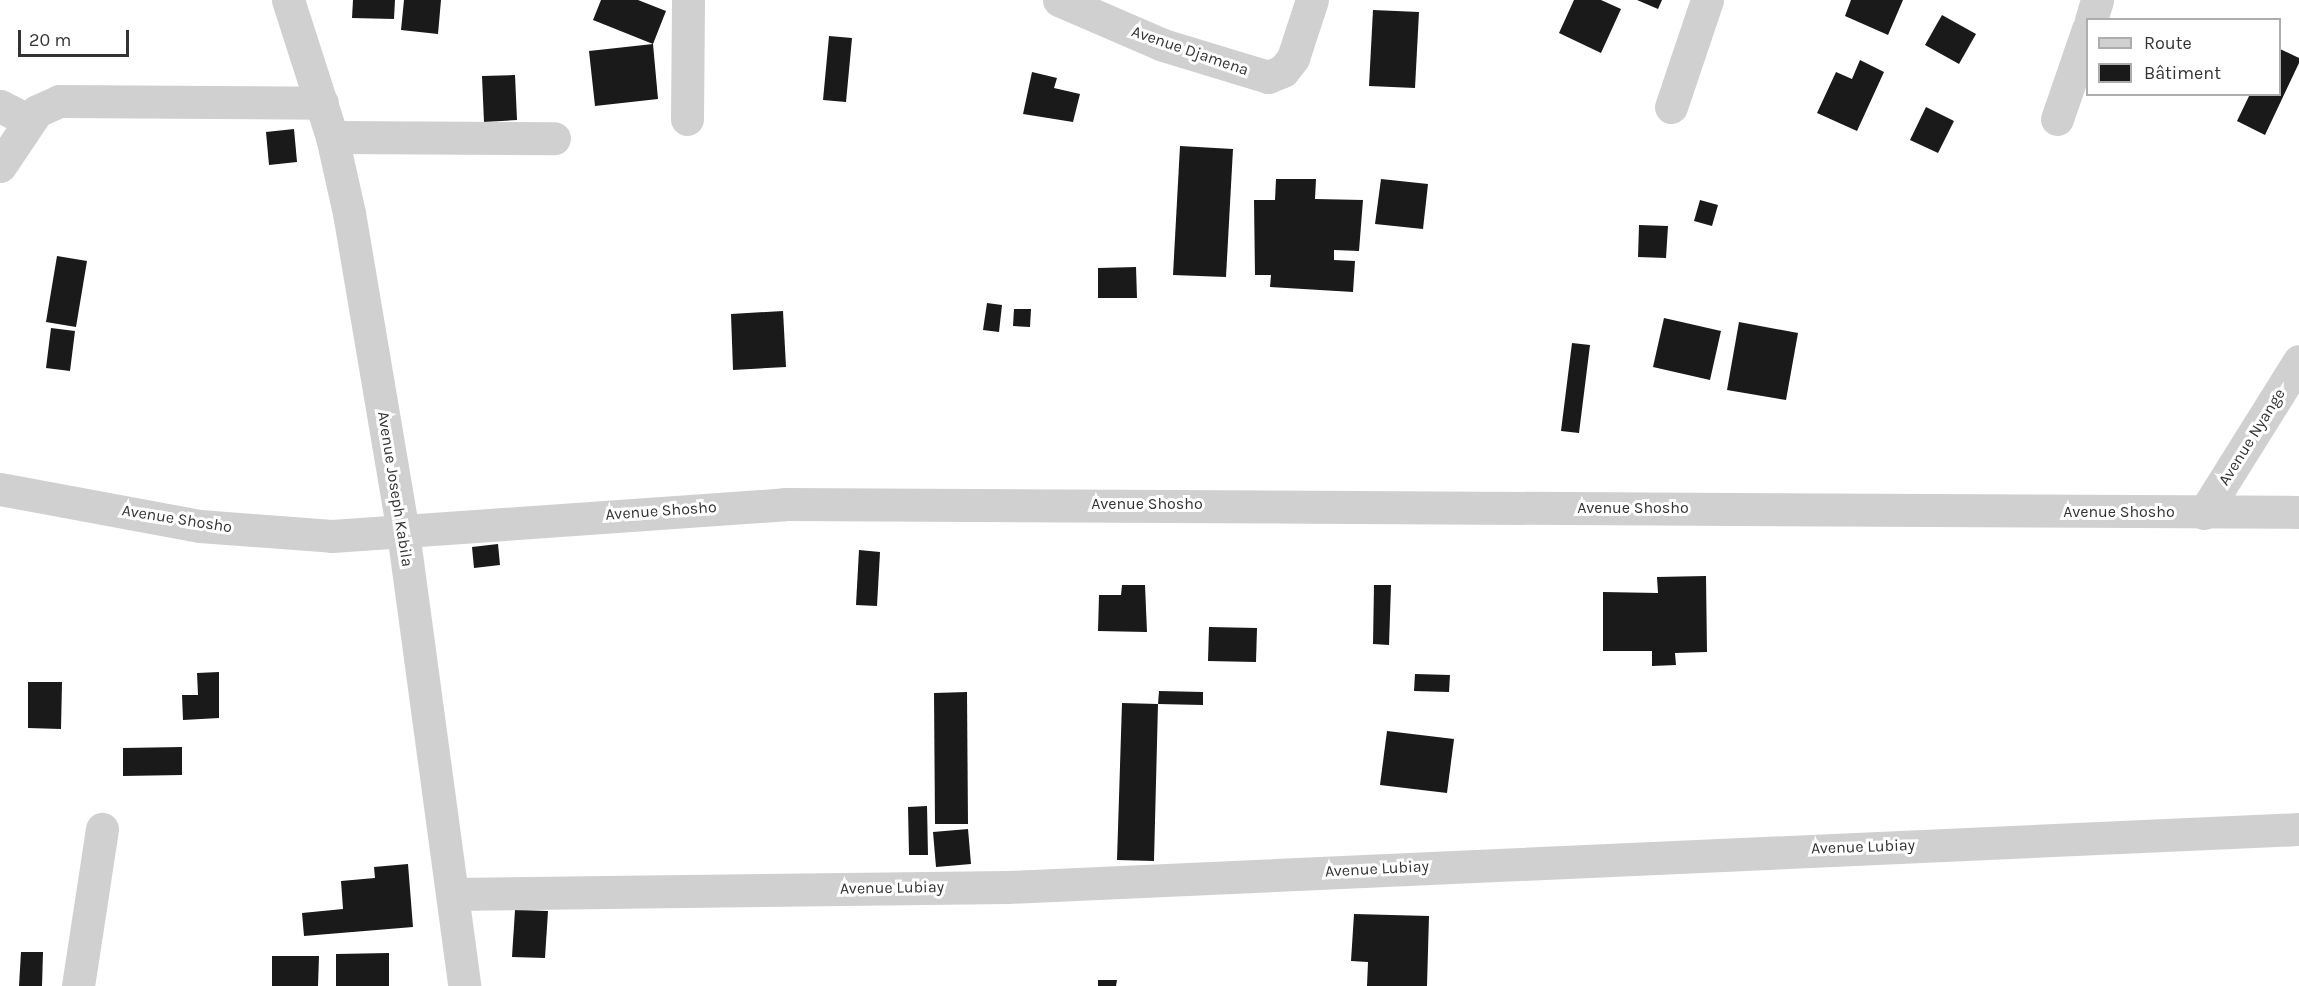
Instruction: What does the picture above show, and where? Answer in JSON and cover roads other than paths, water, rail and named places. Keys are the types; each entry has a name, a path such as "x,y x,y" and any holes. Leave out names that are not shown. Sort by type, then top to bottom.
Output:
{"street":[{"name":"Avenue Joseph Kabila","path":"288,0 332,137 349,213 403,532 455,894 464,986"},
{"path":"687,119 688,0"},
{"name":"Avenue Djamena","path":"1059,0 1163,45 1268,76 1283,71 1293,58 1312,0"},
{"path":"1671,107 1707,0"},
{"path":"2092,18 2097,0"},
{"path":"2057,119 2086,35"},
{"path":"0,166 37,111 59,101 322,103"},
{"path":"0,106 29,121"},
{"path":"332,137 554,138"},
{"name":"Avenue Nyange","path":"2204,513 2299,361"},
{"name":"Avenue Shosho","path":"0,489 200,526 332,536 784,504 2299,512"},
{"path":"78,986 102,829"},
{"name":"Avenue Lubiay","path":"455,894 1008,887 2299,829"}]}
